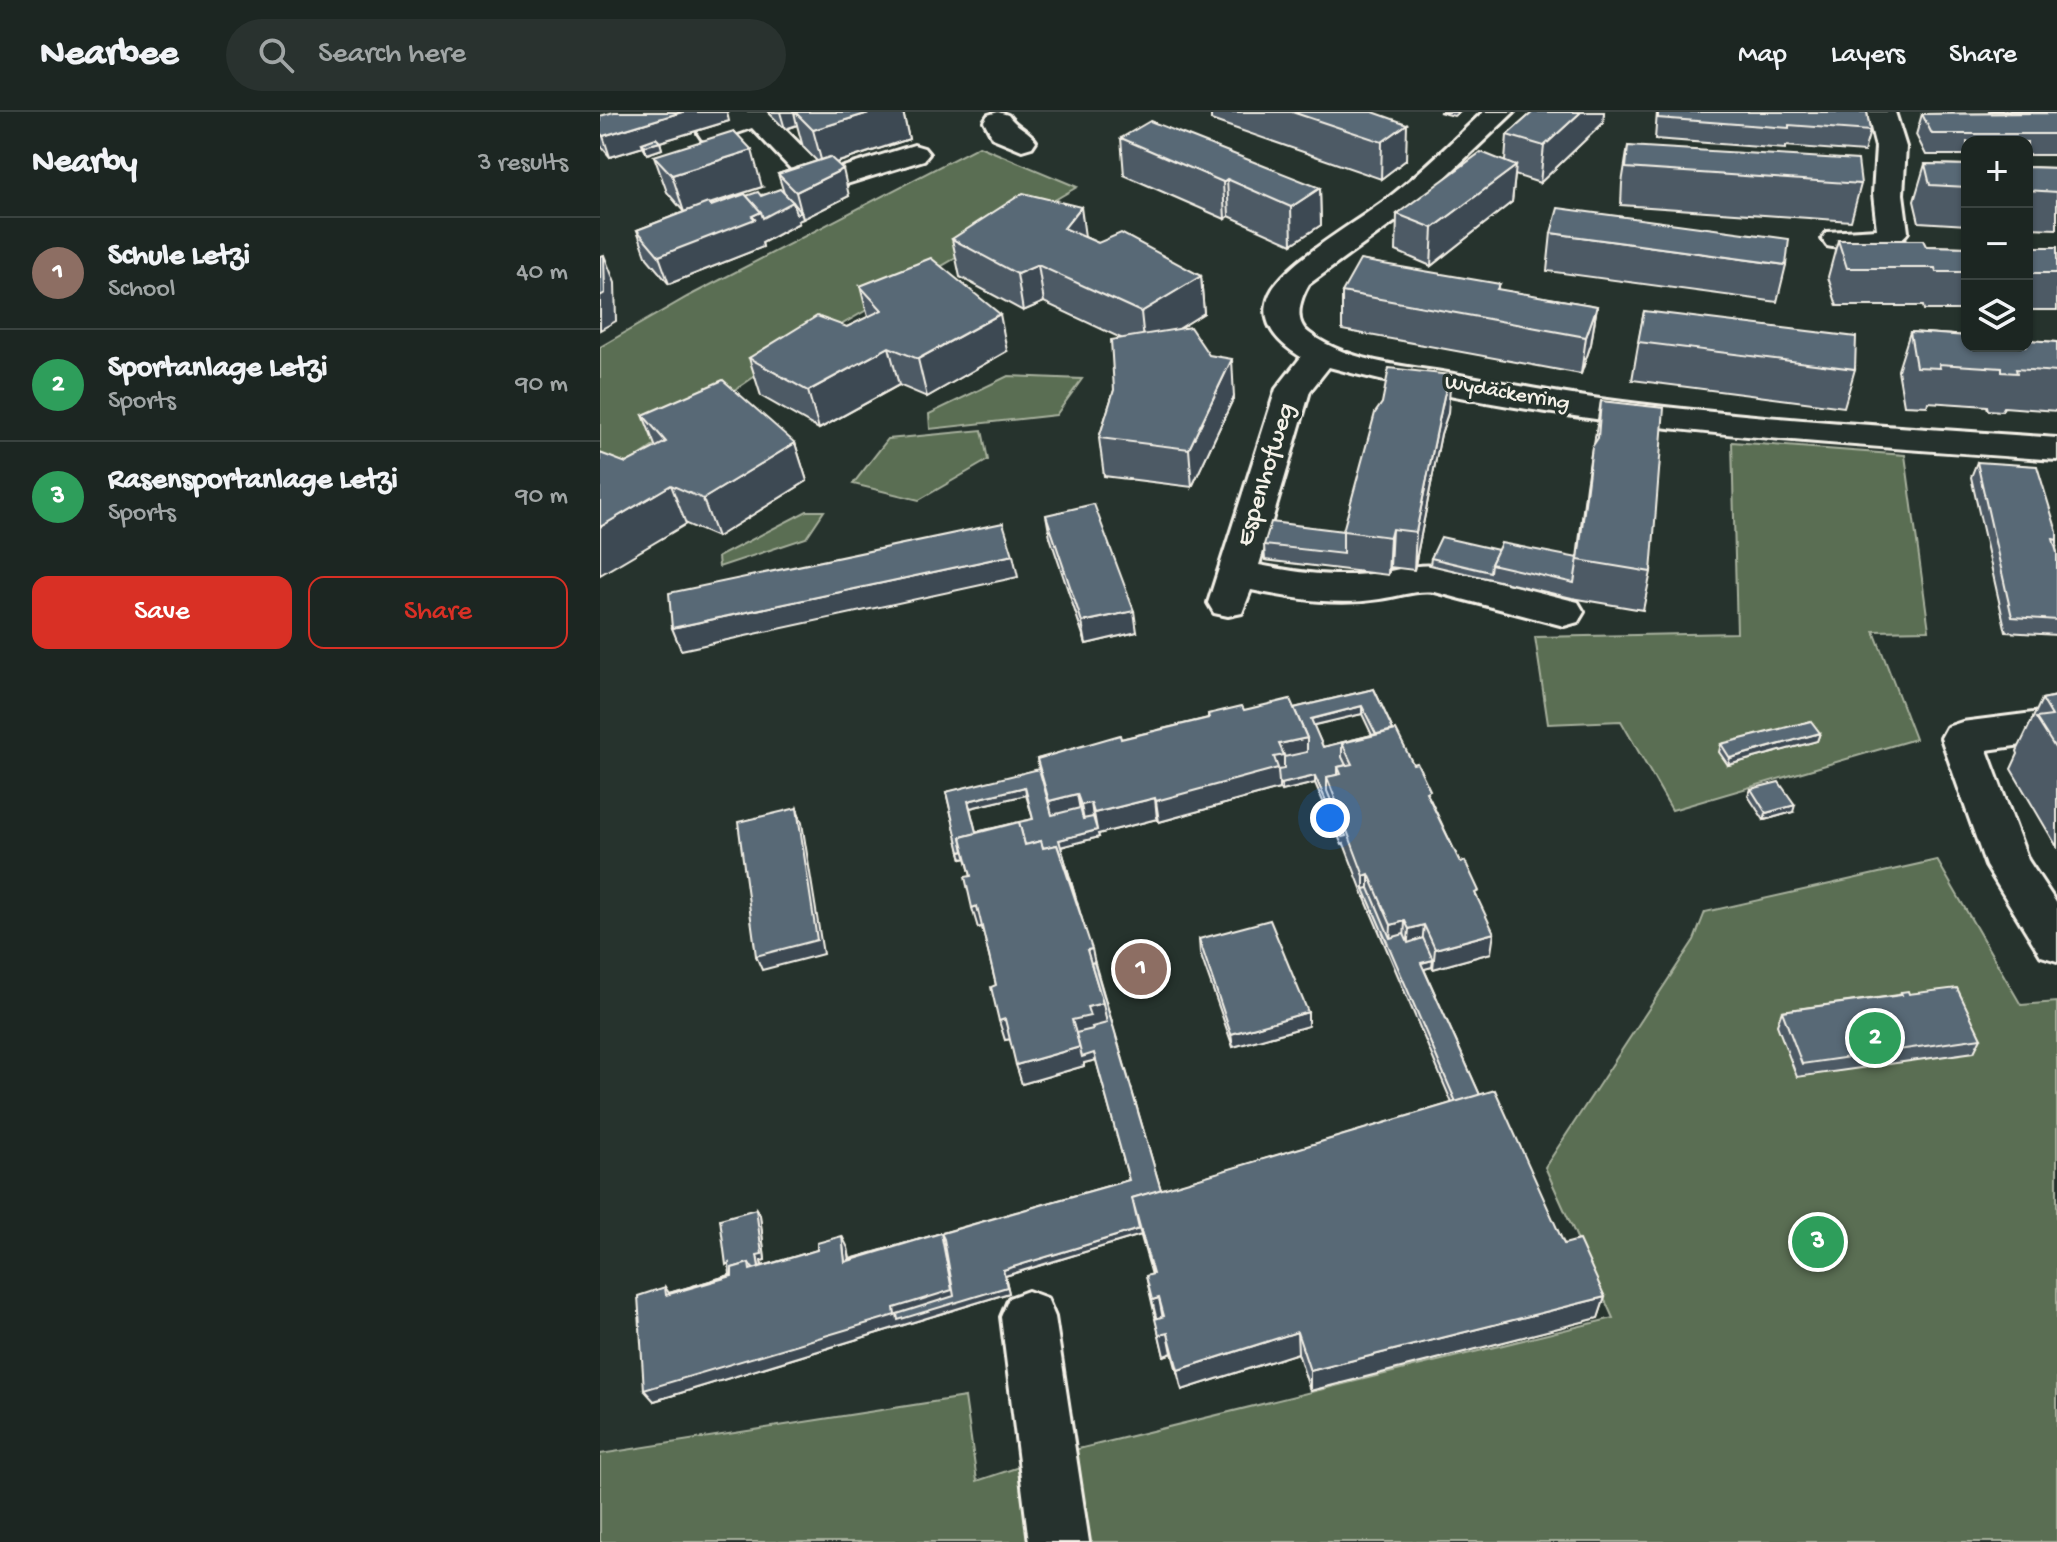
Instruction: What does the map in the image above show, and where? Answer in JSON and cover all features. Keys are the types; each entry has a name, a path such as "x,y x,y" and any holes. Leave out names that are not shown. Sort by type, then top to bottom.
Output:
{"street":[{"path":"752,112 821,183 914,154"},
{"name":"Wydäckerring","path":"1500,112 1400,204 1297,278 1284,298 1283,318 1292,337 1321,355 1377,370 1580,407 1784,428 2057,449"},
{"path":"1838,239 1885,238 1893,232 1888,194 1891,147 1881,112"},
{"path":"2005,112 2057,113"},
{"path":"998,121 1003,132 1022,141"},
{"name":"Espenhofweg","path":"1321,355 1293,389 1232,588 1380,586 1413,577 1435,579 1564,612"},
{"path":"2057,725 1962,738 2008,866 2057,942"},
{"path":"1028,1317 1059,1542"}],"green space":[{"path":"979,146 1077,187 764,370 600,483 600,347 687,297"},
{"path":"1008,376 1082,379 1056,415 930,429 929,414"},
{"path":"982,430 988,460 919,500 853,484 888,439"},
{"path":"1732,442 1905,455 1929,630 1874,631 1915,739 1672,810 1621,721 1548,724 1535,637 1737,633"},
{"path":"807,511 824,511 806,538 719,567 718,557"},
{"path":"1937,860 2021,1005 2057,1002 2057,1542 600,1542 600,1454 965,1397 977,1481 1058,1454 1613,1318 1545,1167 1694,940 1705,912"}],"building":[{"path":"614,112 682,112 603,136 600,133 600,116"},
{"path":"795,112 872,112 813,130"},
{"path":"1292,112 1373,112 1407,124 1382,142"},
{"path":"1533,112 1581,112 1544,146 1507,135"},
{"path":"1658,112 1867,112 1870,131 1658,118"},
{"path":"2057,113 2057,134 1932,134 1922,114"},
{"path":"1150,121 1320,188 1291,207 1227,179 1223,182 1121,138"},
{"path":"734,131 752,150 672,175 654,156"},
{"path":"656,138 660,142 645,146 642,143"},
{"path":"1628,146 1858,160 1861,184 1626,168"},
{"path":"1481,152 1516,166 1433,228 1397,214"},
{"path":"830,157 843,169 796,192 778,174"},
{"path":"1925,164 1961,165 1961,187 1930,185"},
{"path":"2033,167 2057,168 2057,192 2033,190"},
{"path":"780,189 793,202 763,218 746,196 758,192 761,196"},
{"path":"1023,193 1081,207 1064,228 1098,243 1121,233 1201,276 1141,312 1038,265 1017,274 952,239"},
{"path":"745,194 761,212 752,216 755,219 659,256 637,230 708,203 711,206"},
{"path":"1558,208 1789,239 1786,265 1551,233"},
{"path":"1838,240 1923,240 1926,246 1961,247 1961,272 1936,272 1935,268 1847,268"},
{"path":"2033,247 2057,247 2057,273 2033,273"},
{"path":"604,255 605,293 600,296 600,256"},
{"path":"931,258 1000,314 918,359 889,347 808,391 749,358 817,316 847,327 882,310 860,286"},
{"path":"1360,260 1500,284 1497,289 1597,306 1586,337 1342,292"},
{"path":"1644,311 1856,337 1855,369 1638,342"},
{"path":"1190,327 1209,355 1232,359 1189,449 1099,438 1114,390 1111,340"},
{"path":"1910,332 1961,336 1961,352 2033,352 2033,340 2057,342 2057,372 2016,369 2017,373 2002,372 2002,368 1939,364 1940,368 1916,367"},
{"path":"1389,368 1451,375 1416,532 1392,529 1390,537 1343,531 1375,413 1382,403"},
{"path":"723,380 795,443 703,499 671,485 600,527 600,453 626,463 666,442 643,415"},
{"path":"1601,401 1664,408 1651,572 1578,560"},
{"path":"1977,462 2037,466 2057,532 2057,540 2053,539 2057,553 2057,620 2012,617"},
{"path":"1094,504 1134,611 1082,622 1046,515"},
{"path":"1271,522 1343,531 1343,554 1264,545"},
{"path":"1003,523 1013,555 672,628 669,593"},
{"path":"1441,537 1498,550 1490,572 1431,558"},
{"path":"1501,543 1578,558 1574,583 1491,564"},
{"path":"1374,689 1393,730 1342,743 1342,757 1346,765 1338,767 1338,775 1327,777 1327,791 1346,836 1342,837 1315,776 1279,782 1278,770 1284,769 1284,757 1307,752 1307,738 1294,708","holes":["1362,706 1376,734 1323,747 1311,719"]},
{"path":"2057,696 2057,751 2036,718 2052,716 2042,699"},
{"path":"1290,699 1307,738 1279,744 1284,755 1274,757 1278,768 1156,801 1155,798 1094,813 1091,803 1081,805 1077,794 1049,801 1037,759 1120,735 1121,739 1209,718 1208,714 1242,706 1244,710"},
{"path":"1811,721 1820,733 1730,758 1721,744"},
{"path":"1396,730 1413,764 1417,763 1430,790 1426,792 1460,862 1465,861 1479,891 1475,893 1494,933 1435,949 1424,925 1409,929 1405,921 1391,925 1369,874 1364,876 1327,777 1341,774 1338,767 1352,764 1342,743"},
{"path":"1039,769 1052,815 1080,808 1083,819 1093,817 1097,830 1059,840 1078,906 1057,845 1043,848 1041,841 1025,845 1019,822 1033,819 1025,787 968,801 976,832 1018,823 961,837 964,851 960,852 946,792"},
{"path":"1779,782 1795,805 1766,813 1751,789"},
{"path":"797,808 817,940 756,956 738,822"},
{"path":"1019,822 1025,845 1041,841 1043,848 1057,845 1092,949 1087,950 1103,1003 1087,1007 1090,1016 1072,1020 1080,1047 1016,1065 1005,1019 999,1021 991,987 996,985 977,906 972,908 965,877 971,876 961,837"},
{"path":"1369,888 1390,938 1404,934 1408,943 1423,938 1433,960 1421,963 1480,1095 1456,1102 1364,889"},
{"path":"1270,920 1308,1012 1231,1034 1199,939"},
{"path":"1094,962 1161,1190 1132,1198 1139,1229 1003,1270 1007,1287 898,1320 897,1314 954,1296 941,1233 1129,1180 1094,1053 1082,1057 1076,1033 1107,1023 1091,963"},
{"path":"1957,988 1981,1038 1802,1064 1782,1011 1902,995 1901,992 1908,991 1909,994"},
{"path":"1495,1090 1564,1244 1579,1240 1605,1297 1310,1371 1297,1332 1178,1370 1168,1333 1159,1335 1155,1319 1164,1316 1159,1298 1152,1300 1146,1276 1153,1274 1132,1198"},
{"path":"756,1209 762,1254 757,1255 759,1267 817,1250 753,1269 749,1263 732,1268 732,1276 669,1294 730,1275 720,1219"},
{"path":"941,1233 952,1290 894,1308 895,1315 644,1390 638,1296 665,1287 666,1295 732,1276 732,1268 749,1263 750,1270 817,1250 817,1243 842,1236 845,1262"}],"place":[{"name":"Schule Letzi","path":"1141,969"},
{"name":"Sportanlage Letzi","path":"1875,1038"},
{"name":"Rasensportanlage Letzi","path":"1818,1242"}]}
